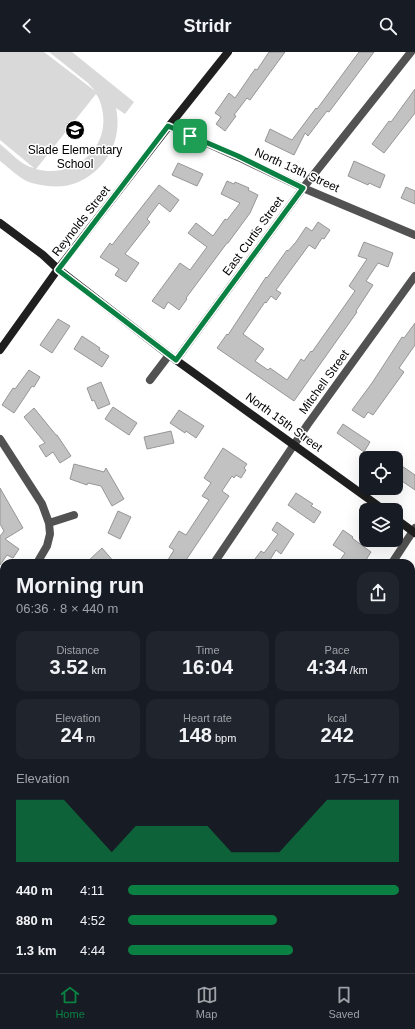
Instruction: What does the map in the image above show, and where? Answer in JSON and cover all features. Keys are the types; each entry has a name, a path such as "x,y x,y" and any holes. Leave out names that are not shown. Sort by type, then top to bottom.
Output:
{"main road":[{"name":"Reynolds Street","path":"0,350 58,270 168,126 228,52"},
{"name":"North 15th Street","path":"0,223 43,255 58,270 168,355 374,503"},
{"path":"403,524 414,531"}],"street":[{"name":"East Curtis Street","path":"176,360 303,188 411,52"},
{"name":"North 13th Street","path":"168,126 238,156 303,188 415,235"},
{"name":"Mitchell Street","path":"217,559 294,444 415,276"},
{"path":"150,380 168,355"},
{"path":"0,439 42,504 49,523 50,534 47,546 39,559"},
{"path":"49,523 74,515"},
{"path":"395,559 414,531"}],"shaded area":[{"path":"0,52 44,52 95,91 88,83 49,52 72,52 134,102 125,114 116,108 118,120 117,132 110,153 104,162 87,178 71,185 46,186 31,183 21,178 0,161 0,144 25,165 34,168 0,140","holes":["96,94 103,111 103,127 100,140 93,150 74,166 62,170 49,171 36,169"]}],"building":[{"path":"269,52 285,52 250,100 247,98 234,115 236,116 225,131 216,124 221,117 215,113 229,93 235,98"},
{"path":"359,52 374,52 329,112 327,111 308,136 305,133 294,155 265,141 270,129 292,140"},
{"path":"415,89 415,113 384,153 372,144 389,121 391,122"},
{"path":"354,161 385,175 380,188 369,183 368,185 348,176"},
{"path":"178,163 203,174 197,186 172,175"},
{"path":"227,181 234,184 235,182 249,188 248,190 258,195 250,213 186,298 187,299 179,310 168,302 164,309 152,301 180,263 190,270 207,247 188,233 196,223 213,236 225,219 227,220 240,203 221,194"},
{"path":"159,185 179,200 170,212 159,203 147,219 150,222 125,254 139,263 126,282 115,275 119,269 100,257 110,243 112,245"},
{"path":"406,187 415,191 415,204 401,198"},
{"path":"318,222 330,230 324,239 322,238 315,249 309,245 276,290 281,293 276,300 271,296 266,303 265,302 243,334 264,349 255,361 268,370 270,368 287,380 301,359 304,361 311,351 312,352 355,291 349,286 367,259 358,256 364,242 393,253 388,267 378,263 366,281 373,285 356,311 357,312 294,401 217,348 227,334 228,335 266,277 267,278 287,250 288,251 296,242 306,227 312,231"},
{"path":"58,319 70,326 52,353 40,345"},
{"path":"415,323 415,345 399,368 404,372 373,415 368,412 364,418 352,410 372,383 402,337 404,338"},
{"path":"82,336 109,356 102,367 74,349"},
{"path":"29,370 40,377 34,387 32,386 14,413 2,405 13,388 15,389"},
{"path":"101,382 110,404 98,409 94,400 92,401 87,388"},
{"path":"113,407 137,423 129,435 105,419"},
{"path":"34,408 57,435 71,456 60,463 53,452 46,457 39,446 45,443 24,417"},
{"path":"179,410 204,426 196,438 170,423"},
{"path":"343,424 370,442 365,451 363,451 337,433"},
{"path":"171,431 174,443 147,449 144,437"},
{"path":"223,448 247,464 244,468 246,470 241,478 236,475 234,478 232,476 222,491 229,496 187,559 168,559 174,550 169,547 179,531 186,535 209,500 202,496 211,483 204,478"},
{"path":"74,464 104,472 106,468 124,499 112,506 101,486 88,483 87,485 70,479"},
{"path":"403,467 415,475 415,490 403,482"},
{"path":"0,488 23,528 5,539 19,549 13,558 7,555 4,559 0,559 0,536 4,531 0,524"},
{"path":"296,493 313,504 311,506 321,512 314,523 288,505"},
{"path":"118,511 131,517 120,539 108,533"},
{"path":"277,522 294,534 281,554 276,550 270,559 255,559 261,551 264,553 278,534 272,530"},
{"path":"343,530 359,543 359,547 364,547 371,552 367,559 341,559 345,553 333,545"},
{"path":"102,548 112,559 90,559"}],"place":[{"name":"Slade Elementary School","path":"75,130"}],"route":[{"path":"168,126 190,136 238,156 303,188 176,360 58,270 168,126"}]}
